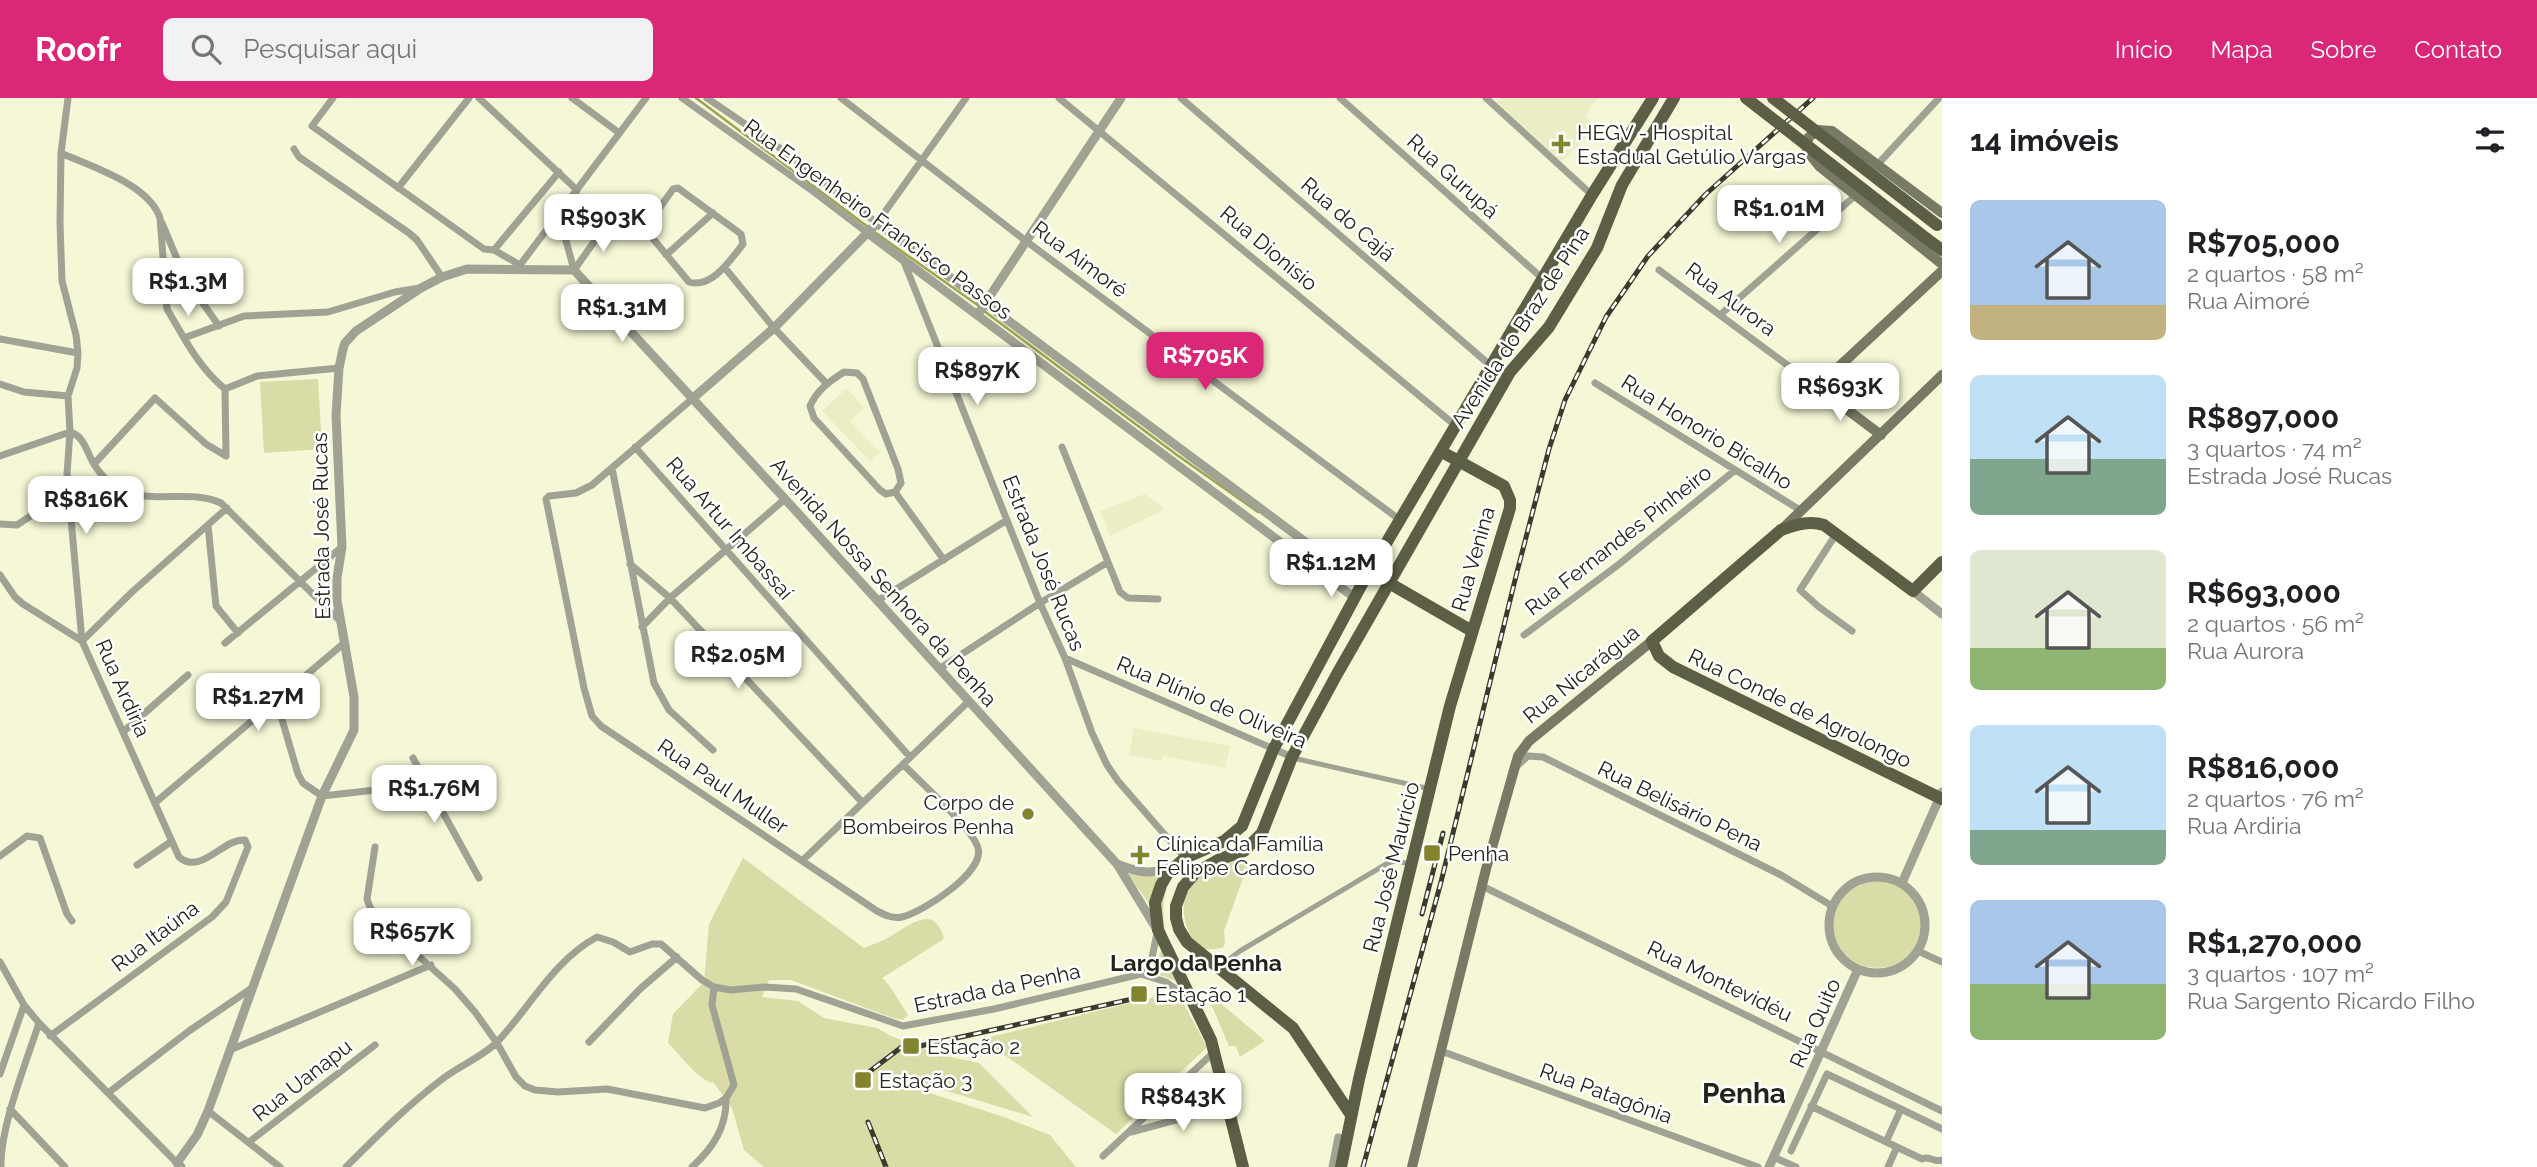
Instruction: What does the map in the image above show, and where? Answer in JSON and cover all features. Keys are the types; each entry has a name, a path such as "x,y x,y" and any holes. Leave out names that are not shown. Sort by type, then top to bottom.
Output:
{"main road":[{"name":"Avenida do Braz de Pina","path":"1185,858 1224,841 1242,826 1273,750 1362,584 1592,195 1653,98"},
{"name":"Avenida do Braz de Pina","path":"1217,968 1193,948 1179,929 1176,906 1183,887 1195,873 1220,859 1244,851 1257,840 1292,757 1389,583 1510,372 1549,327 1597,248 1622,185 1674,98"},
{"path":"1746,98 1942,250"},
{"path":"1773,98 1940,222"},
{"path":"1940,222 1878,164 1827,129 1817,130 1808,138 1806,145 1812,159 1942,264"},
{"path":"1817,387 1942,271"},
{"name":"Rua Nicarágua","path":"1412,1167 1482,886 1513,770 1522,748 1781,530 1942,375"},
{"name":"Rua Aurora","path":"1817,387 1881,435"},
{"name":"Rua Venina","path":"1442,452 1504,486 1510,500 1510,508 1472,631"},
{"path":"1781,530 1815,522 1836,534 1913,592 1942,562"},
{"path":"1389,583 1472,631"},
{"name":"Rua José Maurício","path":"1341,1167 1343,1138 1351,1115 1450,706 1472,631"},
{"name":"Rua Conde de Agrolongo","path":"1653,640 1659,656 1672,667 1941,796"},
{"path":"1185,858 1168,873 1156,897 1158,930 1214,1051 1243,1167"},
{"path":"1217,968 1293,1028 1351,1115"}],"street":[{"path":"0,339 78,353 62,281 61,153 68,98"},
{"path":"333,98 312,126 484,249 496,248 518,267 646,98"},
{"path":"398,188 469,98"},
{"path":"479,98 609,221 629,223 645,229 689,282 702,283 724,268 743,244 743,238 678,188 674,188 645,229"},
{"path":"572,98 618,132"},
{"name":"Rua Engenheiro Francisco Passos","path":"682,98 814,192 873,229 981,308 1163,445 1355,598"},
{"name":"Rua Engenheiro Francisco Passos","path":"707,98 773,143 873,229 904,262 981,308 1163,445 1362,584"},
{"name":"Rua Aimoré","path":"841,98 1026,241 1400,520"},
{"path":"713,750 669,710 652,674 612,468 774,328 873,229 966,98"},
{"name":"Rua Dionísio","path":"1059,98 1456,426"},
{"path":"981,308 1121,98"},
{"name":"Rua do Cajá","path":"1181,98 1491,366"},
{"name":"Rua Gurupá","path":"1340,98 1543,279"},
{"path":"1486,98 1592,195"},
{"path":"1878,164 1940,98"},
{"path":"294,149 299,157 409,233 417,240 442,277"},
{"path":"61,153 139,191 154,205 185,278 219,326"},
{"path":"496,248 559,172"},
{"path":"1720,315 1856,195"},
{"path":"666,255 713,213"},
{"path":"559,215 574,270"},
{"path":"94,464 155,398 206,444 226,456 225,389 194,354 167,309 160,218"},
{"path":"574,270 609,221"},
{"name":"Estrada José Rucas","path":"904,262 1107,765 1185,858"},
{"name":"Estrada José Rucas","path":"179,1165 208,1111 322,796 354,730 354,696 339,620 337,578 342,547 337,428 339,368 343,349 351,336 421,288 442,277 467,270 518,267 574,270"},
{"path":"724,268 774,328 826,383"},
{"name":"Avenida Nossa Senhora da Penha","path":"574,270 1116,864"},
{"name":"Rua Aurora","path":"1659,270 1817,387"},
{"path":"184,338 244,316 328,312 395,292 421,288"},
{"name":"Rua Ardiria","path":"78,353 77,368 68,396 70,432 67,462 82,641 179,857 185,862"},
{"path":"225,389 257,376 339,368"},
{"path":"848,372 857,373 863,379 898,469 901,483 895,492 886,494 880,491 814,418 810,406 826,383 848,372"},
{"name":"Rua Honorio Bicalho","path":"1595,383 1800,510"},
{"path":"0,384 24,392 68,396"},
{"path":"0,456 70,432 80,438 104,477 126,492 138,496 209,499 221,503 339,620"},
{"name":"Rua Artur Imbassaí","path":"635,447 910,757"},
{"path":"1062,447 1123,596 1158,599"},
{"name":"Rua Paul Muller","path":"612,468 592,485 576,493 549,496 545,501 585,695 592,716 601,726 877,911 893,918 912,914 950,891 977,862 978,848 973,837 903,764"},
{"name":"Rua Fernandes Pinheiro","path":"1524,635 1618,565 1734,471"},
{"path":"895,492 944,560"},
{"path":"0,524 17,525 50,503 68,497"},
{"path":"642,627 670,598 785,499"},
{"path":"0,575 23,604 82,641 132,592 227,508"},
{"path":"877,601 1007,520"},
{"path":"208,525 216,606 238,633"},
{"path":"1836,534 1800,590 1852,631"},
{"path":"226,643 342,547"},
{"path":"939,669 1108,562"},
{"path":"630,564 670,598 862,802"},
{"path":"1325,576 1334,564"},
{"path":"1913,592 1942,614"},
{"path":"156,802 344,644"},
{"name":"Rua Plínio de Oliveira","path":"1065,658 1292,757 1430,789"},
{"path":"123,732 188,675"},
{"path":"276,699 298,774 303,783 322,796 429,784"},
{"path":"803,860 969,701"},
{"name":"Rua Belisário Pena","path":"1513,770 1528,756 1543,757 1781,875 1832,906"},
{"path":"413,758 479,878"},
{"path":"1902,883 1941,796"},
{"path":"0,856 23,838 33,835 42,841 67,914 72,921"},
{"name":"Rua Itaúna","path":"50,1036 212,917 223,906 248,852 245,840 233,842 202,860 185,862"},
{"path":"137,865 172,841"},
{"path":"346,1167 444,1077 497,1043 529,1000 586,943 597,937 630,952 657,943 714,987 712,1005 734,1085 726,1098 711,1107 698,1108 607,1089 558,1092 535,1090 525,1086 516,1077 497,1043 475,1012 431,965 375,918 369,909 367,899 375,847"},
{"path":"1116,864 1140,873 1148,873 1158,872 1185,858"},
{"path":"1217,968 1240,951 1388,863 1395,860 1406,863"},
{"path":"1116,864 1158,930 1152,958 1142,974 1166,982 1194,1003"},
{"path":"1886,877 1902,883 1919,901 1924,914 1925,935 1918,951 1906,965 1891,971 1874,973 1858,969 1839,953 1832,940 1829,921 1832,906 1841,892 1862,879 1886,877"},
{"name":"Rua Montevidéu","path":"1482,886 1942,1111"},
{"path":"1918,951 1942,962"},
{"path":"589,1042 640,989 677,957"},
{"path":"0,962 24,1005 38,1023 179,1165"},
{"path":"230,1050 431,965"},
{"name":"Rua Quito","path":"1769,1167 1858,969"},
{"name":"Estrada da Penha","path":"714,987 731,990 765,987 796,989 903,1026 993,1009 1142,974"},
{"path":"108,1093 251,988"},
{"path":"0,1074 24,1005"},
{"path":"1,1167 1,1153 10,1109 38,1023"},
{"name":"Rua Uanapu","path":"249,1142 375,1045"},
{"path":"1103,1156 1214,1051"},
{"name":"Rua Patagônia","path":"1441,1051 1759,1167"},
{"path":"1791,1152 1827,1074 1942,1129"},
{"path":"692,1167 706,1153 723,1128 727,1112 726,1098"},
{"path":"1130,1132 1228,1106"},
{"path":"1811,1106 1922,1158 1942,1160"},
{"path":"10,1109 65,1167"},
{"path":"1886,1142 1900,1109"},
{"path":"208,1111 280,1167"},
{"path":"1332,1167 1343,1138"},
{"path":"1888,1167 1897,1147"},
{"path":"1773,1157 1796,1167"},
{"path":"1918,1167 1922,1158"}],"shaded area":[{"name":"HEGV - Hospital Estadual Getúlio Vargas","path":"1500,98 1598,98 1585,116 1597,127 1562,162 1497,102"},
{"path":"318,379 322,449 264,453 260,382"},
{"path":"847,388 864,408 850,421 876,449 882,450 870,461 822,411"},
{"path":"1145,494 1165,509 1110,536 1100,511"},
{"path":"1134,728 1230,746 1225,768 1163,756 1161,761 1129,755"},
{"path":"1242,855 1247,867 1224,931 1225,944 1222,948 1205,949 1194,941 1187,926 1185,895 1193,882 1204,872"},
{"path":"743,858 864,948 914,922 929,919 940,928 944,939 882,978 908,1015 903,1020 791,980 769,980 762,997 798,1001 824,1018 877,1028 941,1055 979,1063 1033,1117 905,1080 914,1088 1050,1135 1076,1167 764,1167 744,1150 732,1108 714,1083 696,1073 668,1043 673,1014 704,982 709,924"},
{"path":"1123,869 1172,876 1163,907 1164,923 1172,953 1190,998 1174,980 1148,971 1158,958 1162,945 1161,932 1150,905"},
{"path":"1877,880 1894,884 1908,893 1917,907 1921,924 1917,941 1908,955 1894,964 1877,968 1860,964 1846,955 1837,941 1833,924 1837,907 1846,893 1860,884"},
{"path":"1205,990 1265,1041 1240,1057 1236,1046 1229,1046"},
{"path":"1159,996 1163,1004 1175,997 1181,999 1207,1047 1116,1134 982,1039"}],"waterway":[{"path":"696,98 868,227"},
{"path":"873,231 979,306"},
{"path":"984,311 1258,512"}],"railway":[{"path":"1363,1167 1441,882 1549,449 1565,400 1606,317 1648,256 1706,194 1813,98"},
{"path":"1422,914 1443,833"},
{"path":"911,1048 1137,998"},
{"path":"861,1078 907,1043"},
{"path":"868,1122 886,1167"}],"place":[{"name":"HEGV - Hospital Estadual Getúlio Vargas","path":"1561,144"},
{"name":"Corpo de Bombeiros Penha","path":"1028,814"},
{"name":"Penha","path":"1432,853"},
{"name":"Clínica da Família Felippe Cardoso","path":"1140,855"},
{"name":"Estação 1","path":"1139,994"},
{"name":"Estação 2","path":"911,1046"},
{"name":"Estação 3","path":"863,1080"}],"district":[{"name":"Largo da Penha","path":"1196,962"},
{"name":"Penha","path":"1744,1093"}]}
